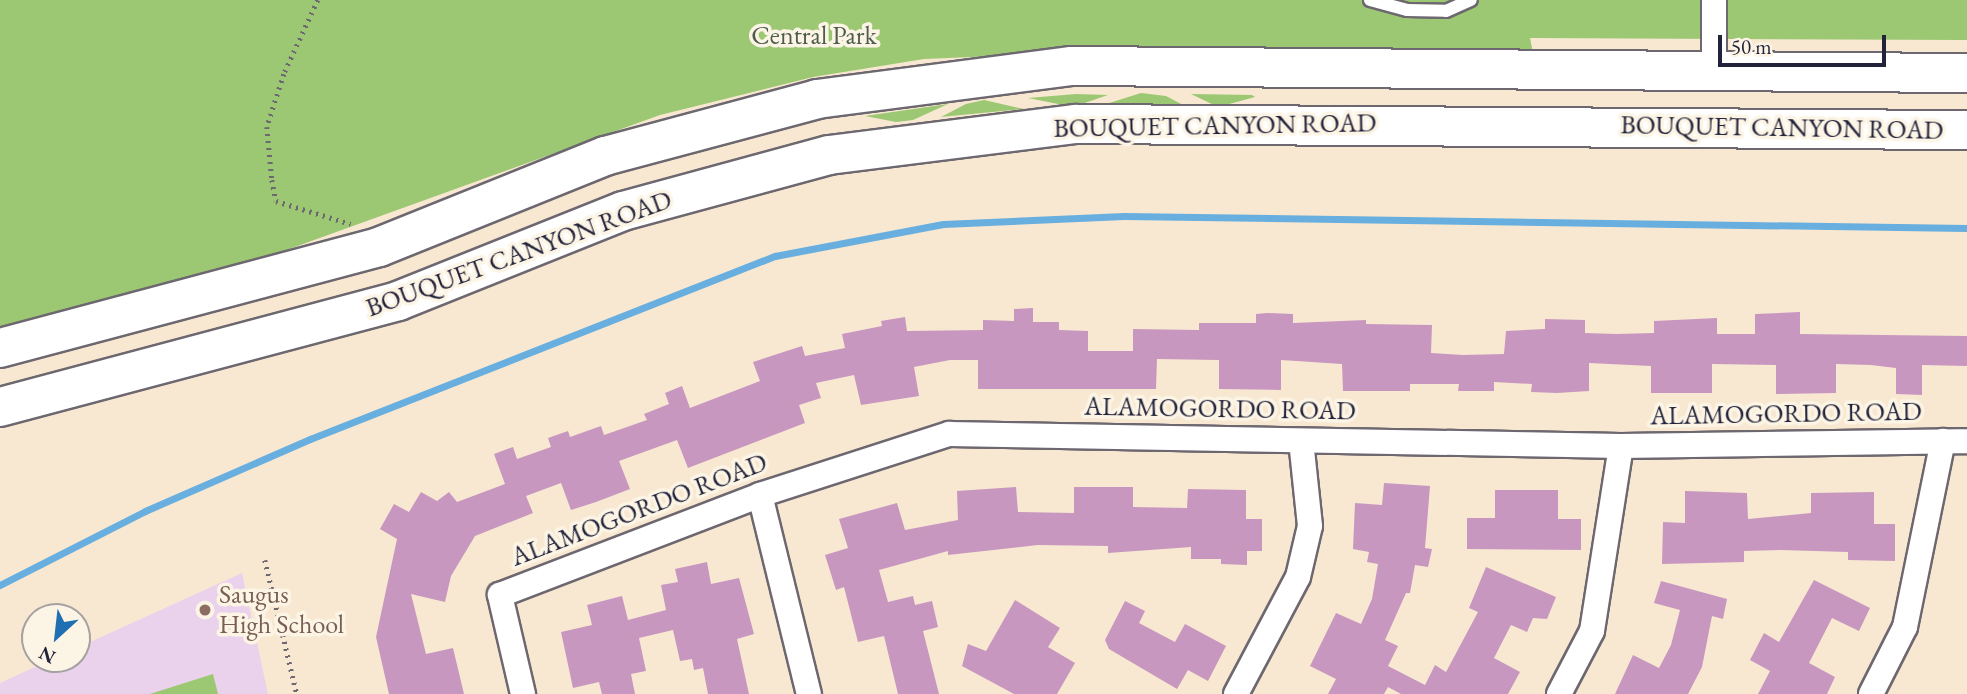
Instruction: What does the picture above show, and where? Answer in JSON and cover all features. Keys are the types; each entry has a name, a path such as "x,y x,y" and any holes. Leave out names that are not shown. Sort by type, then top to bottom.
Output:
{"main road":[{"name":"BOUQUET CANYON ROAD","path":"0,348 379,247 605,156 817,99 1072,66 1967,73"},
{"path":"1713,127 1714,70"},
{"name":"BOUQUET CANYON ROAD","path":"0,407 398,301 623,211 829,155 1076,124 1967,130"}],"street":[{"path":"1714,0 1714,70"},
{"name":"ALAMOGORDO ROAD","path":"523,694 500,595 760,495 949,434 1620,446 1955,441"},
{"path":"1236,694 1298,577 1310,526 1301,441"},
{"path":"1871,694 1905,627 1955,441"},
{"path":"1559,694 1592,631 1620,446"},
{"path":"760,495 809,694"}],"lane":[{"path":"1370,0 1407,10 1446,11 1471,0"}],"path":[{"path":"317,0 284,74 267,127 276,201 357,225 379,247"},
{"path":"265,560 297,694"}],"shaded area":[{"name":"Saugus High School","path":"242,573 268,694 0,694 0,683 22,673 91,673 91,642"}],"green space":[{"name":"Central Park","path":"0,0 1967,0 1967,40 1530,38 1533,53 1064,53 924,59 813,77 660,115 245,265 0,329"},
{"path":"1141,93 1166,96 1185,106 1103,105"},
{"path":"1076,94 1108,95 1073,107 1028,98"},
{"path":"1191,94 1252,95 1255,97 1218,107"},
{"path":"984,100 1024,109 941,117 966,104"},
{"path":"948,104 913,120 896,122 865,116"},
{"path":"213,674 218,694 150,694"}],"building":[{"path":"1033,308 1033,322 1059,322 1059,330 1088,331 1088,351 1133,351 1133,329 1199,330 1199,323 1256,323 1256,314 1267,313 1293,314 1293,323 1366,320 1366,324 1432,325 1431,353 1463,355 1504,354 1506,331 1545,329 1545,319 1585,320 1585,333 1617,334 1654,333 1654,321 1717,318 1717,334 1755,334 1755,314 1800,312 1800,334 1967,336 1967,366 1922,365 1922,395 1896,394 1896,368 1836,364 1836,393 1776,394 1776,365 1712,364 1712,393 1651,393 1651,366 1589,363 1589,391 1557,393 1531,392 1532,384 1494,382 1494,391 1458,391 1459,384 1410,384 1410,391 1343,391 1342,364 1281,360 1281,390 1219,389 1219,360 1157,359 1156,389 978,389 978,360 950,360 914,367 919,396 861,405 854,375 816,383 821,398 799,405 805,423 688,468 677,440 619,461 630,489 596,502 571,510 561,483 526,496 533,513 475,536 451,576 445,602 411,594 426,654 453,648 464,694 389,694 376,637 397,539 380,529 394,504 409,512 421,492 437,501 449,492 457,502 505,484 494,454 513,447 517,459 551,447 548,438 568,431 570,437 601,426 604,435 647,420 644,414 669,404 665,393 682,386 690,408 760,381 753,362 802,346 805,356 845,348 842,334 882,326 881,321 905,317 907,331 983,330 983,320 1014,321 1014,309"},
{"path":"1384,483 1430,486 1425,548 1432,549 1428,567 1415,565 1410,593 1406,593 1385,640 1398,646 1388,666 1425,685 1435,665 1446,672 1478,612 1469,608 1486,567 1556,597 1547,619 1533,618 1527,632 1511,625 1494,658 1520,672 1508,694 1401,694 1388,687 1384,694 1328,694 1336,679 1310,666 1336,613 1361,624 1372,599 1378,564 1367,562 1369,552 1353,549 1355,503 1382,505"},
{"path":"1016,487 1018,512 1074,513 1074,487 1133,487 1133,507 1187,508 1188,489 1246,490 1246,519 1262,519 1262,551 1247,551 1247,565 1221,564 1221,559 1191,559 1191,547 1108,553 1108,546 1038,545 948,555 948,551 879,570 888,602 913,596 915,605 932,601 938,627 923,631 939,694 898,694 884,636 858,642 844,587 836,590 825,555 848,548 839,519 897,503 905,530 958,520 957,491"},
{"path":"1495,490 1558,490 1558,519 1581,519 1581,550 1467,549 1467,518 1495,518"},
{"path":"1685,491 1747,493 1748,519 1811,513 1811,493 1874,492 1874,524 1895,524 1895,561 1848,560 1848,552 1781,550 1744,551 1744,562 1662,564 1663,522 1685,523"},
{"path":"707,562 711,584 739,578 754,634 737,639 749,694 708,694 703,668 694,670 692,659 680,661 673,630 639,638 646,671 631,674 635,694 602,694 599,682 573,688 561,632 592,625 587,605 622,596 628,620 666,610 661,585 678,582 675,569"},
{"path":"1814,580 1870,608 1859,631 1832,618 1809,663 1835,677 1827,694 1758,694 1770,671 1750,660 1764,633 1779,642"},
{"path":"1661,581 1727,599 1723,619 1712,616 1702,667 1688,694 1615,694 1633,655 1659,668 1671,645 1680,610 1654,603"},
{"path":"1015,600 1060,628 1048,647 1075,663 1057,694 1014,694 962,666 968,644 986,651"},
{"path":"1125,601 1145,611 1139,623 1175,642 1185,624 1226,646 1208,681 1188,670 1177,689 1109,649 1105,640"}],"waterway":[{"path":"0,585 145,511 310,439 775,256 943,224 1124,216 1967,228"}],"place":[{"name":"Saugus High School","path":"205,610"}]}
